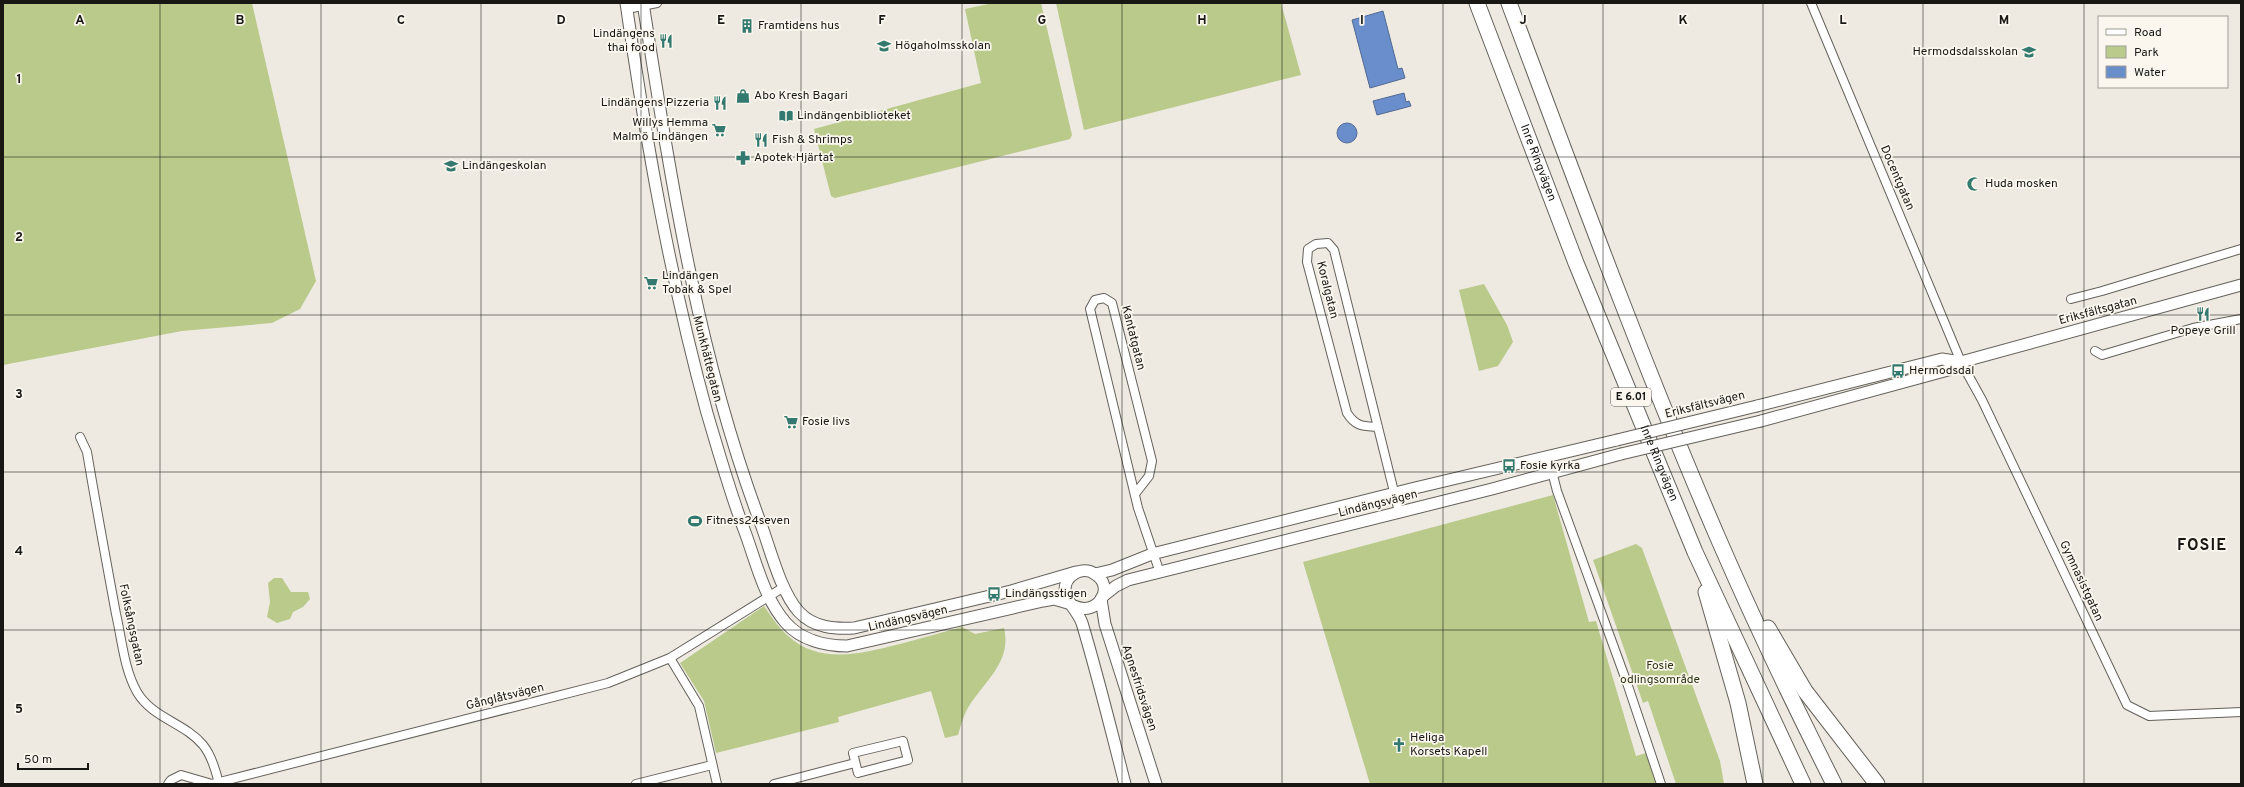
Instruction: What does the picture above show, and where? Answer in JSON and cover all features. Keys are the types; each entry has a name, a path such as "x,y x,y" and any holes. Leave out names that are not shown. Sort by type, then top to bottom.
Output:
{"highway":[{"name":"Inre Ringvägen","path":"1477,3 1576,263 1695,552 1803,784"},
{"name":"E 6.01","path":"1509,3 1601,248 1718,538 1789,694 1834,784"},
{"path":"1718,538 1805,691 1877,784"},
{"path":"1695,552 1738,703 1755,784"}],"street":[{"path":"626,6 657,3"},
{"name":"Docentgatan","path":"1811,3 1961,362"},
{"name":"Munkhättegatan","path":"643,4 678,218 712,367 744,475 784,587"},
{"name":"Munkhättegatan","path":"626,6 659,209 694,364 730,494 768,596"},
{"name":"Koralgatan","path":"1378,427 1362,426 1353,422 1348,413 1307,262 1308,249 1316,244 1328,244 1334,250 1378,427 1394,493 1399,512"},
{"name":"Eriksfältsgatan","path":"2071,299 2132,283 2241,249"},
{"name":"Eriksfältsgatan","path":"1664,443 1761,422 1948,370 1961,362 2241,285"},
{"name":"Kantatgatan","path":"1135,494 1149,476 1152,461 1112,303 1104,298 1095,300 1090,308 1135,494 1152,554 1160,572"},
{"path":"2095,351 2102,355 2194,328 2241,319"},
{"name":"Eriksfältsgatan","path":"1757,406 1942,359 1961,362"},
{"name":"Gymnasistgatan","path":"1961,362 1982,400 2127,705 2149,716 2241,712"},
{"name":"Eriksfältsvägen","path":"1659,430 1757,406"},
{"name":"Lindängsvägen","path":"784,587 792,602 806,618 817,625 838,629 854,628 984,597 1076,572 1086,570 1095,574 1112,570 1152,554 1394,493 1659,430"},
{"name":"Folksångsgatan","path":"80,437 87,452 122,640 132,683 142,700 150,708 183,728 203,745 215,768 216,783"},
{"name":"Lindängsvägen","path":"768,596 779,614 797,632 809,639 834,646 859,644 1054,599 1087,609 1095,606 1102,598 1122,582 1664,443"},
{"path":"1548,456 1552,472 1627,683 1661,784"},
{"path":"1076,572 1067,581 1065,589 1067,597 1081,620 1124,784"},
{"path":"1095,574 1103,584 1102,598"},
{"name":"Gånglåtsvägen","path":"168,784 171,780 180,775 216,783 608,683 670,658 784,587"},
{"name":"Agnesfridsvägen","path":"1102,598 1105,624 1156,784"},
{"path":"670,658 698,706 717,784"},
{"path":"903,741 908,760 858,773 855,763 853,753 903,741"},
{"path":"774,784 855,763"},
{"path":"636,784 712,765"}],"green space":[{"path":"3,3 252,3 316,281 300,309 272,323 182,331 3,365"},
{"path":"993,3 1041,3 1072,135 1070,139 835,198 831,196 814,129 981,83 965,9"},
{"path":"1056,3 1281,3 1301,75 1084,130"},
{"path":"1484,284 1507,325 1513,342 1498,366 1479,371 1459,290"},
{"path":"1553,495 1589,622 1596,621 1636,756 1646,753 1656,784 1370,784 1303,562"},
{"name":"Fosie odlingsområde","path":"1636,544 1642,548 1720,761 1724,784 1676,784 1648,701 1643,703 1593,560"},
{"path":"274,578 282,578 291,592 308,592 310,599 303,607 293,612 290,619 277,623 267,617 270,602 268,583"},
{"path":"764,606 787,635 800,645 813,651 827,654 871,651 962,627 975,634 1004,628 1004,650 996,670 967,709 958,735 945,738 931,691 838,717 839,722 716,753 704,701 680,663"}],"water":[{"path":"1383,11 1398,69 1402,68 1405,78 1370,88 1352,20"},
{"path":"1404,93 1406,102 1409,101 1411,106 1377,115 1373,101"},
{"path":"1347,123 1354,126 1357,133 1354,140 1347,143 1340,140 1337,133 1340,126"}],"place":[{"name":"Framtidens hus","path":"747,26"},
{"name":"Lindängens thai food","path":"666,41"},
{"name":"Högaholmsskolan","path":"884,46"},
{"name":"Hermodsdalsskolan","path":"2029,52"},
{"name":"Abo Kresh Bagari","path":"743,96"},
{"name":"Lindängens Pizzeria","path":"720,103"},
{"name":"Lindängenbiblioteket","path":"786,116"},
{"name":"Willys Hemma Malmö Lindängen","path":"719,130"},
{"name":"Fish & Shrimps","path":"761,140"},
{"name":"Apotek Hjärtat","path":"743,158"},
{"name":"Lindängeskolan","path":"451,166"},
{"name":"Huda mosken","path":"1974,184"},
{"name":"Lindängen Tobak & Spel","path":"651,283"},
{"name":"Popeye Grill","path":"2203,314"},
{"name":"Hermodsdal","path":"1898,371"},
{"name":"Fosie livs","path":"791,422"},
{"name":"Fosie kyrka","path":"1509,466"},
{"name":"Fitness24seven","path":"695,521"},
{"name":"Lindängsstigen","path":"994,594"},
{"name":"Heliga Korsets Kapell","path":"1399,745"}],"district":[{"name":"FOSIE","path":"2202,546"}]}
